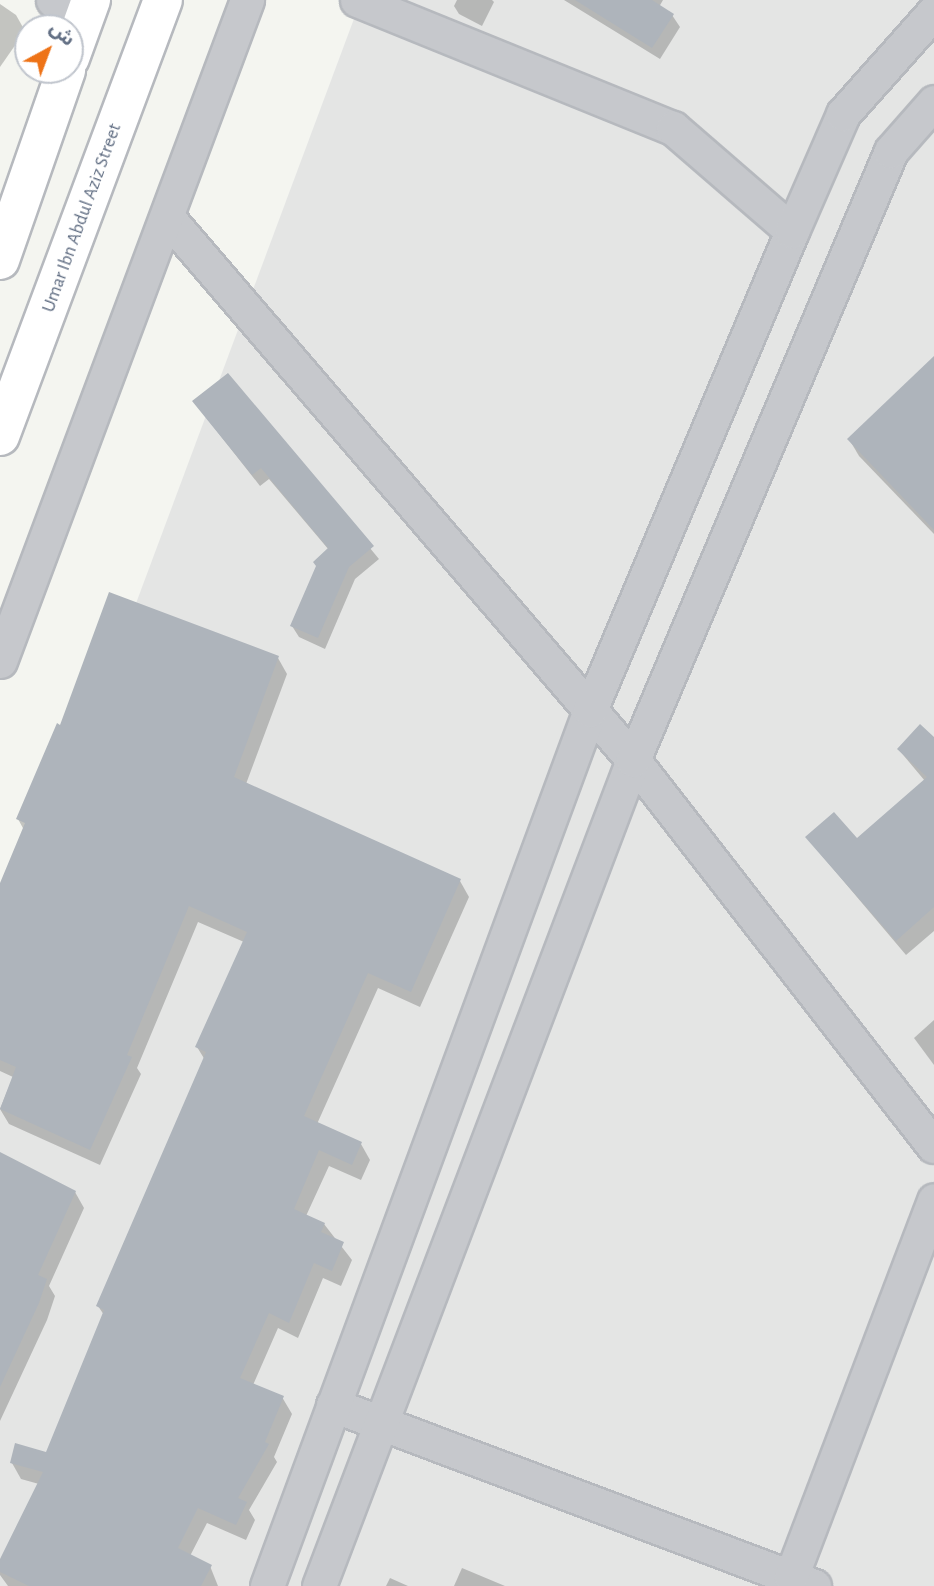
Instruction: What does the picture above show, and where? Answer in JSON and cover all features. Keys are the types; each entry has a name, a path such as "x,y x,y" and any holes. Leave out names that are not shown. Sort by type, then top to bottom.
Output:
{"main road":[{"name":"Umar Ibn Abdul Aziz Street","path":"0,436 163,0"},
{"path":"0,260 61,84"}],"street":[{"path":"0,662 247,0"},
{"path":"358,0 673,128 792,231"},
{"path":"267,1586 590,710 792,231 842,114 934,12"},
{"path":"319,1586 633,760 891,151 934,102"},
{"path":"167,217 633,760 934,1146"},
{"path":"333,1405 380,1426 802,1582 934,1200"}],"shaded area":[{"path":"361,0 934,0 934,1586 0,1586 0,968"}],"building":[{"path":"575,0 652,0 674,14 652,48"},
{"path":"934,356 934,530 847,439"},
{"path":"228,373 374,546 349,567 318,638 290,626 316,566 313,562 328,548 261,468 252,475 192,401"},
{"path":"109,592 279,656 234,777 461,879 411,992 368,973 304,1116 362,1142 352,1165 319,1150 294,1209 325,1223 321,1232 344,1242 332,1271 314,1263 289,1323 269,1313 240,1378 284,1396 265,1442 269,1444 238,1498 247,1502 236,1525 198,1508 178,1548 212,1565 201,1586 29,1586 0,1572 0,1559 43,1472 10,1463 15,1443 46,1452 104,1310 96,1306 206,1052 195,1047 247,932 189,906 127,1055 132,1057 90,1150 0,1109 16,1067 0,1060 0,883 25,823 16,819 57,723 60,725"},
{"path":"920,724 934,737 934,907 896,941 805,837 834,812 857,838 927,777 897,749"},
{"path":"0,1152 76,1191 38,1275 47,1279 39,1303 0,1387"}]}
